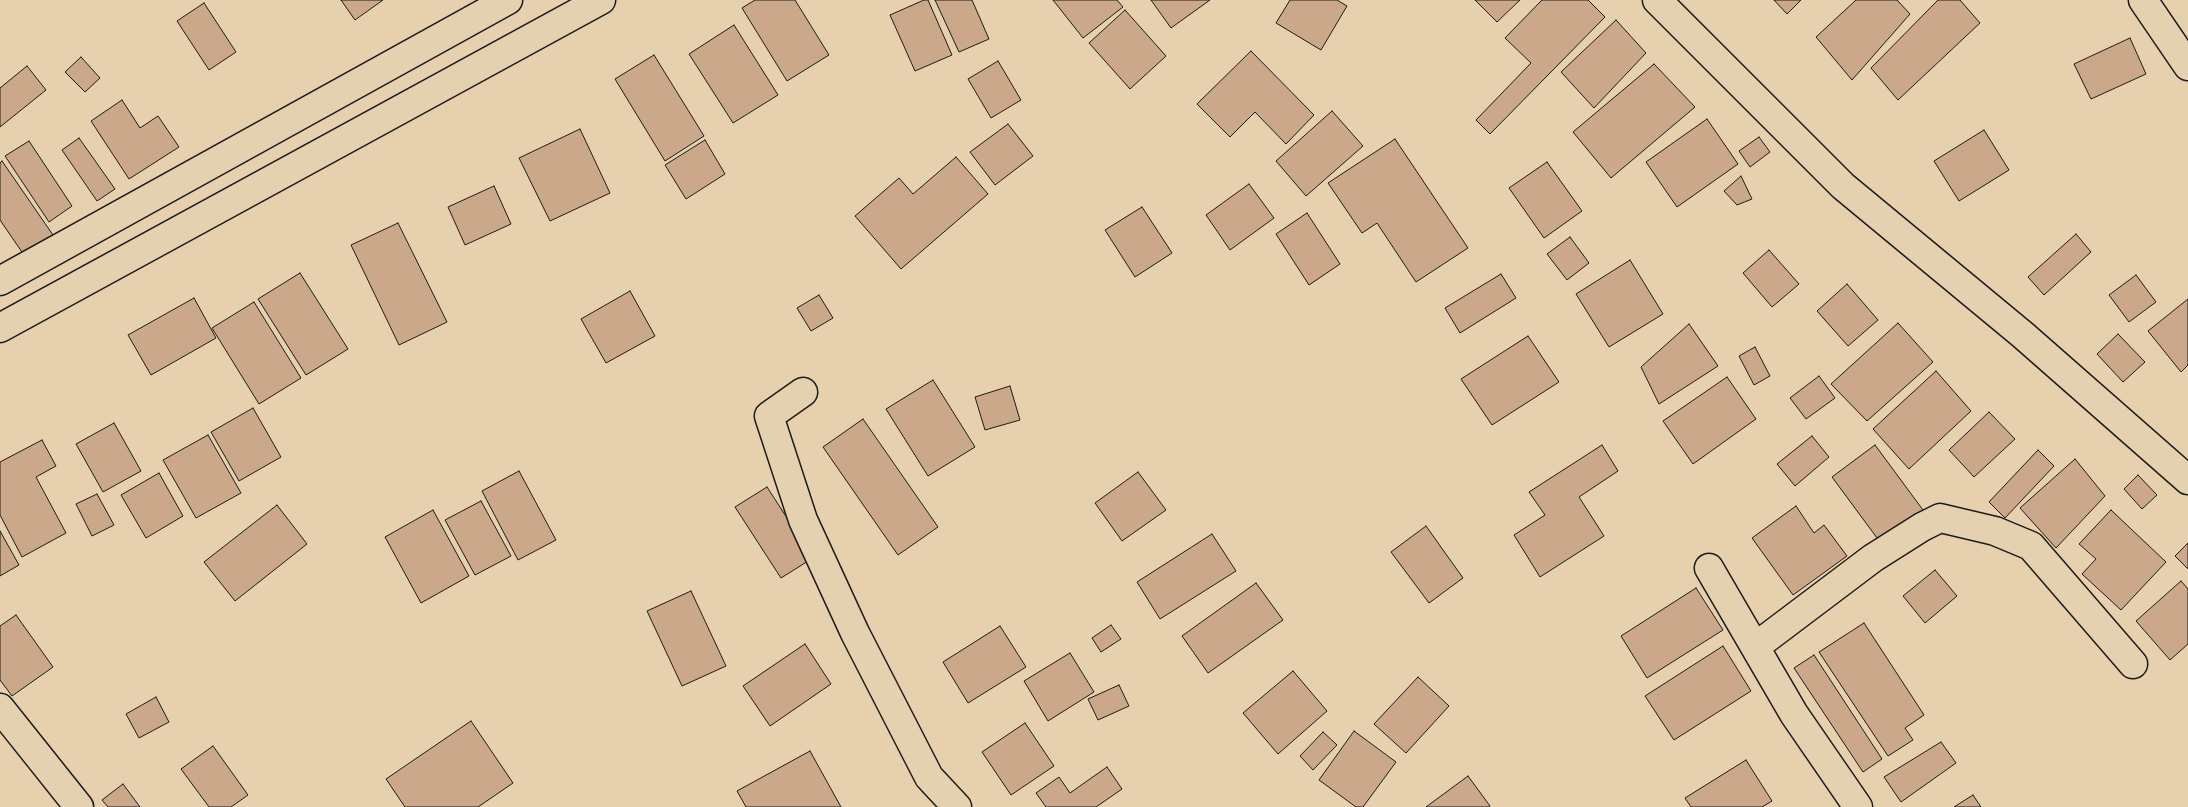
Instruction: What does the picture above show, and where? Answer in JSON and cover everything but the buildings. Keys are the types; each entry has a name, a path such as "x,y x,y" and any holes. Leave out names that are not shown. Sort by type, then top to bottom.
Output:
{"street":[{"path":"0,281 508,0"},
{"path":"0,328 601,0"},
{"path":"1657,0 1843,186 2022,335 2188,480"},
{"path":"2143,0 2188,66"},
{"path":"803,392 769,416 802,520 855,633 929,777 957,807"},
{"path":"1755,647 1873,558 1922,526 1940,518 1995,531 2031,546 2133,664"},
{"path":"1709,568 1794,714 1858,807"},
{"path":"0,708 79,807"}]}
